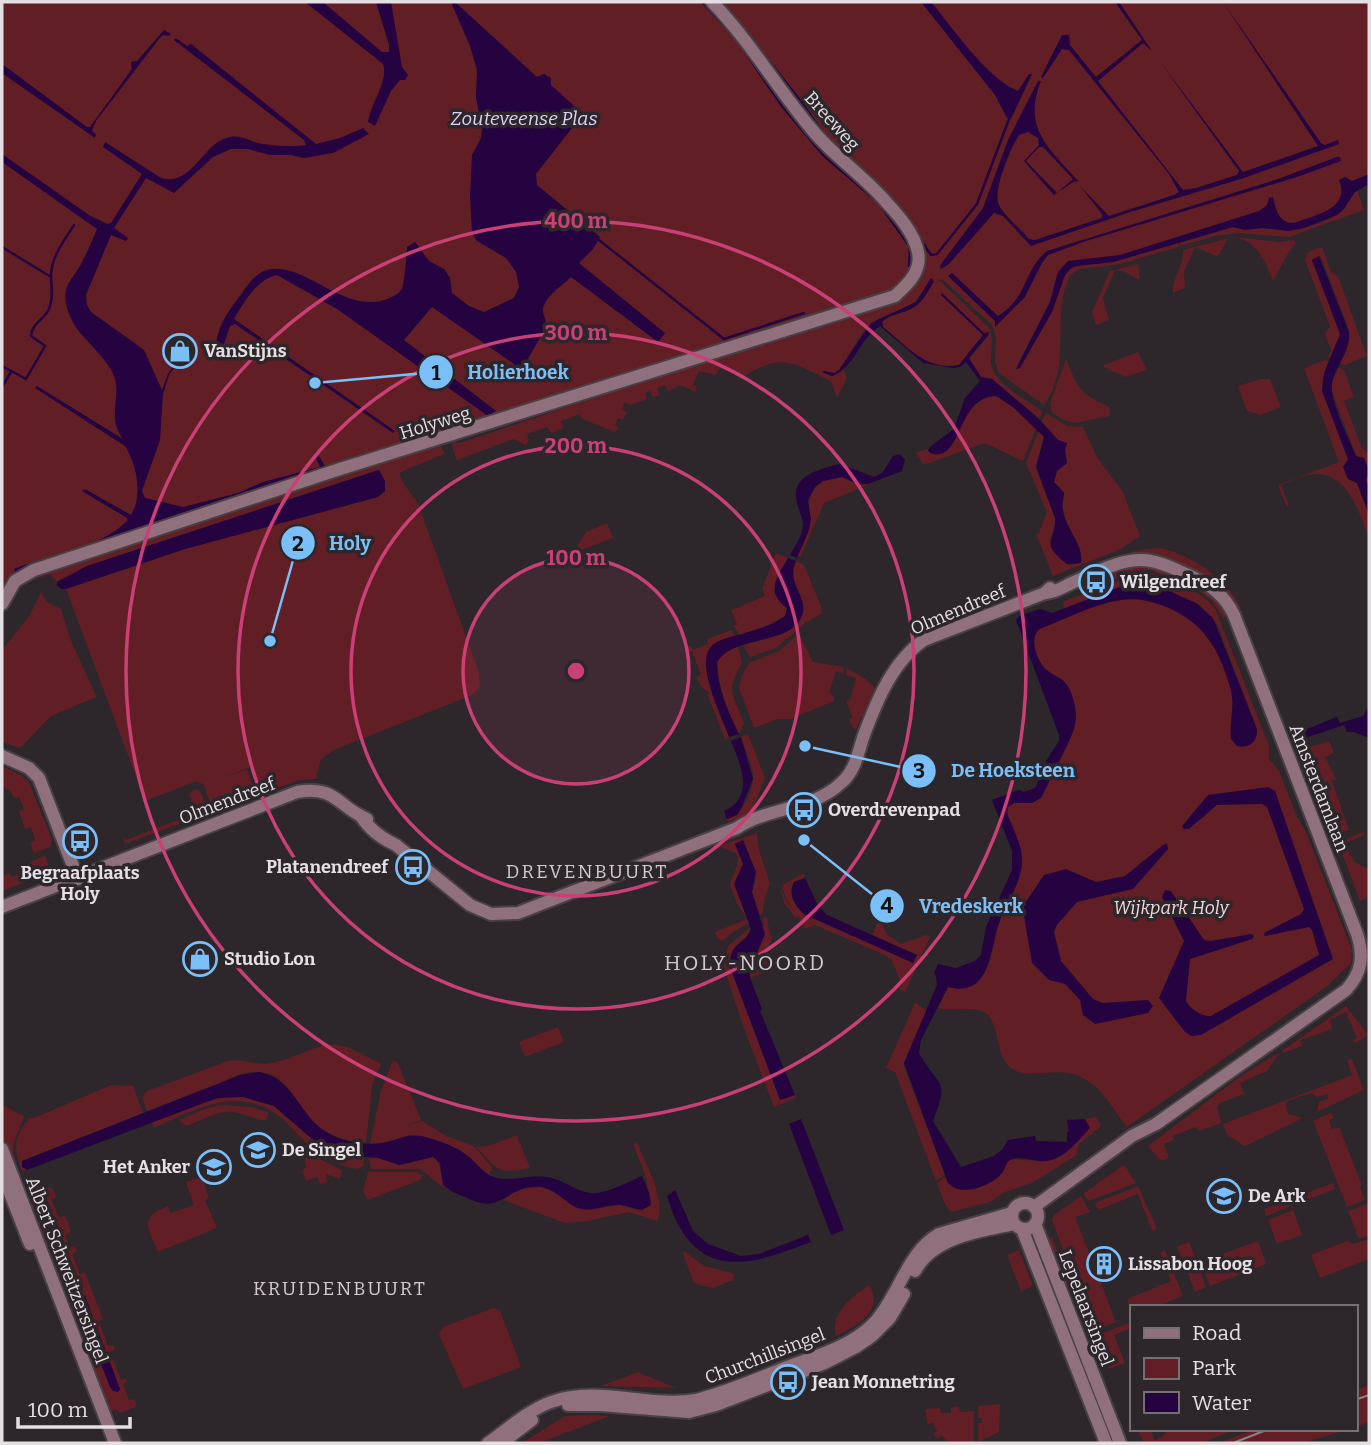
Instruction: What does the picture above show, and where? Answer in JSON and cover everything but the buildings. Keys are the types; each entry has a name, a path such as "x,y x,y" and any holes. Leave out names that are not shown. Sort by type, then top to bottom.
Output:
{"street":[{"name":"Breeweg","path":"712,2 743,36 816,135 879,193 896,213 915,243 919,265"},
{"name":"Holyweg","path":"2,604 15,581 34,570 340,469 814,320 884,301 904,288 919,265"},
{"name":"Olmendreef","path":"2,900 103,867 305,791 332,795 470,905 491,915 508,915 737,828 771,818 775,813 835,788 849,774 860,751 869,740 894,682 895,672 910,649 924,640 1045,593 1055,593 1070,583 1126,562 1150,560 1210,585 1222,594 1234,615"},
{"name":"Amsterdamlaan","path":"1026,1218 1132,1136 1156,1124 1336,998 1351,985 1359,972 1362,953 1357,934 1234,615"},
{"path":"2,756 29,768 38,778 77,876"},
{"name":"Olmendreef","path":"2,907 77,876"},
{"name":"Albert Schweitzersingel","path":"2,1149 115,1443"},
{"name":"Albert Schweitzersingel","path":"2,1173 106,1443"},
{"name":"Churchillsingel","path":"488,1443 530,1412 556,1400 592,1395 674,1402 696,1400 822,1354 855,1338 871,1325 893,1298 908,1267 930,1239 939,1234 1026,1218"},
{"name":"Churchillsingel","path":"502,1443 538,1415 565,1405 689,1412 716,1405 825,1363 872,1336 890,1318 919,1263 930,1253 955,1239 1026,1218"},
{"name":"Lepelaarsingel","path":"1026,1218 1106,1443"},
{"name":"Lepelaarsingel","path":"1026,1218 1120,1443"}],"green space":[{"path":"2,2 1369,2 1369,179 1354,186 1337,212 1292,227 1235,225 1111,259 1062,266 1050,302 1016,367 1056,301 1065,275 1071,269 1113,262 1178,243 1179,247 1116,265 1079,269 1070,275 1064,291 1057,374 1053,390 1044,405 999,373 995,361 996,337 992,325 942,279 939,280 989,328 992,340 991,361 997,377 1042,411 1040,419 992,379 981,377 969,359 989,335 987,332 984,334 942,293 941,295 983,335 959,365 947,366 926,361 883,327 882,322 886,319 917,305 932,284 927,285 913,303 880,318 863,332 838,371 824,371 832,376 844,370 847,378 837,398 831,381 797,365 778,362 742,378 720,368 716,375 699,371 693,385 697,387 695,392 681,385 668,391 665,385 657,388 660,395 653,397 650,391 645,393 647,399 631,405 625,402 622,410 627,412 623,420 618,418 615,426 619,428 615,432 582,419 580,414 561,421 564,428 551,433 548,427 527,434 529,440 526,445 513,439 457,460 452,447 453,442 460,443 671,372 877,308 894,302 907,293 440,445 445,454 400,473 419,506 479,673 480,687 472,695 334,750 321,759 316,779 299,780 262,794 250,767 217,780 247,769 256,794 213,811 204,785 197,781 145,801 66,589 185,549 378,497 383,493 385,481 378,470 87,566 57,582 50,574 19,584 2,611"},
{"path":"1357,190 1364,210 1289,237 1239,233 1215,236 1181,246 1180,243 1233,227 1295,230 1314,225 1344,209"},
{"path":"1233,237 1280,242 1294,240 1296,244 1273,281 1258,251 1252,245 1237,238 1229,238"},
{"path":"1228,238 1216,256 1195,247 1184,272 1185,288 1173,293 1183,250"},
{"path":"1322,247 1331,272 1338,276 1367,356 1345,365 1340,363 1348,339 1347,324 1321,257 1312,260 1339,330 1340,338 1331,358 1328,357 1331,350 1325,334 1330,326 1305,260 1308,252"},
{"path":"1138,264 1140,280 1115,270 1103,298 1109,320 1096,325 1092,312 1110,271"},
{"path":"1138,352 1147,370 1125,377 1104,367 1104,365"},
{"path":"1066,359 1081,389 1110,407 1110,416 1075,423 1063,420 1052,412 1050,403"},
{"path":"1325,360 1329,362 1323,377 1322,391 1348,459 1344,467 1348,478 1357,483 1369,515 1369,538 1356,506 1336,480 1326,475 1314,474 1281,485 1289,506 1287,507 1278,485 1339,462 1304,368"},
{"path":"1339,367 1344,370 1354,397 1344,401 1362,448 1369,453 1369,489 1332,392 1332,382"},
{"path":"1270,379 1281,407 1261,415 1247,411 1238,386"},
{"path":"990,396 1009,403 1036,428 1023,461 985,443 923,465 916,452 953,443 971,409"},
{"path":"1046,413 1067,426 1083,427 1098,459 1123,492 1140,536 1121,549 1053,576 1036,534 1039,533 1047,512 1026,463 1039,430 1044,437 1036,467 1056,521 1050,540 1069,565 1081,563 1081,556 1062,506 1064,493 1054,482 1057,471 1067,463 1067,444 1058,440 1042,422"},
{"path":"842,477 862,485 872,483 824,503 801,556 797,558 809,530 809,494 823,481"},
{"path":"607,523 613,538 579,551 575,550 586,532"},
{"path":"1159,548 1195,562 1218,578 1241,609 1162,559 1094,565 1138,550"},
{"path":"776,553 788,558 777,579 774,593 786,608 787,614 775,623 739,635 731,610 765,596 762,589"},
{"path":"796,561 804,565 822,609 821,614 805,623 776,648 750,657 743,645 785,631 801,618 801,598 793,576"},
{"path":"1130,565 1156,566 1210,591 1229,616 1223,618 1212,601 1199,591 1150,570 1133,572 1098,586 1111,574"},
{"name":"Wijkpark Holy","path":"1141,572 1181,584 1201,595 1215,608 1269,746 1269,759 1279,771 1297,817 1306,832 1352,950 1351,963 1326,987 1127,1127 1101,1092 1079,1076 1061,1072 1025,1073 1011,1068 1005,1062 992,1022 982,1011 938,1008 948,987 974,984 987,969 1001,917 1022,867 998,804 1038,792 1064,738 1024,630 1071,611 1150,592 1206,624 1257,729 1218,626 1200,605 1141,581 1064,609 1065,601"},
{"path":"41,592 47,602 61,609 70,639 97,697 51,716 20,748 2,742 2,650 30,615"},
{"path":"731,630 735,636 713,645 707,657 708,680 729,737 725,739 708,696 710,692 702,688 696,677 701,675 692,651 687,653 687,648 690,645 693,650 708,644 707,639"},
{"path":"799,634 813,662 844,667 843,673 836,671 829,693 834,696 834,701 791,719 779,719 754,728 739,688 742,675 749,663 779,651"},
{"path":"738,646 742,663 732,687 744,723 739,734 724,699 717,662 725,652"},
{"path":"847,668 875,688 856,729 849,719 853,718 846,701 850,700 856,678 846,675"},
{"path":"748,734 765,778 751,813 728,822 727,819 742,808 751,790 753,772 741,737"},
{"path":"1329,741 1334,753 1325,757 1336,779 1332,781 1349,830 1337,834 1334,833 1309,767 1306,748"},
{"path":"2,766 29,782 52,840 50,847 35,853 33,851 30,842 35,840 31,827 25,829 19,811 24,809 19,797 14,798 11,792 2,786"},
{"path":"195,789 200,791 209,813 125,844 123,835 126,840 196,813 189,794"},
{"path":"1363,832 1365,835 1345,843 1354,862 1369,869 1369,897 1360,901 1338,842"},
{"path":"757,833 759,850 770,883 763,912 760,915 752,893 756,877 743,864 734,884 749,923 722,941 715,932 747,919 730,886 738,858 736,853 719,846"},
{"path":"45,855 51,872 2,891 2,877 9,873 12,877 21,873 19,868"},
{"path":"804,873 804,878 794,882 792,893 798,907 811,918 913,962 917,955 872,935 880,917 887,935 901,944 926,935 930,937 905,992 898,988 902,986 891,958 888,959 887,956 815,925 804,929 798,915 797,919 784,903 780,885 786,901 795,913 786,899 782,885"},
{"path":"766,916 772,941 769,943 771,948 765,951 772,969 750,978 750,967 764,924 762,920"},
{"path":"750,928 749,936 739,942 781,1100 795,1095 796,1098 774,1107 724,967 729,945"},
{"path":"915,1003 927,1010 904,1067 945,1175 936,1181 895,1072 886,1068"},
{"path":"1346,1006 1368,1035 1356,1043 1352,1041 1357,1038 1346,1012 1330,1020 1332,1029 1301,1040 1302,1046 1283,1053 1282,1051"},
{"path":"558,1027 564,1042 525,1057 519,1042"},
{"path":"329,1044 348,1047 381,1064 372,1086 366,1143 342,1138 320,1128 308,1118 281,1081 265,1073 240,1074 147,1111 142,1097 147,1091 228,1061 271,1063"},
{"path":"1280,1052 1267,1071 1240,1083 1244,1094 1220,1103 1217,1107 1221,1123 1200,1131 1195,1127 1173,1136 1174,1140 1164,1144 1169,1158 1161,1161 1148,1146 1242,1075"},
{"path":"1352,1059 1364,1090 1317,1112 1319,1102 1328,1099 1328,1094 1317,1097 1311,1093 1287,1101 1288,1114 1303,1118 1245,1146 1227,1135 1223,1124 1352,1075 1347,1060"},
{"path":"393,1060 398,1063 421,1120 402,1127 422,1121 446,1136 474,1146 492,1167 489,1175 459,1149 410,1135 385,1143 370,1144 381,1091"},
{"path":"111,1085 133,1086 143,1113 22,1161 27,1170 22,1171 16,1143 29,1118"},
{"path":"226,1097 243,1097 274,1106 319,1145 341,1155 364,1158 363,1166 358,1169 329,1160 306,1143 276,1114 259,1105 224,1102 189,1112 154,1128 152,1122"},
{"path":"2,1105 24,1116 14,1147 18,1168 13,1171 2,1142"},
{"path":"219,1105 252,1107 269,1113 266,1120 224,1112 186,1126 179,1120"},
{"path":"1331,1113 1334,1118 1329,1120 1332,1129 1339,1127 1362,1185 1360,1186 1365,1200 1347,1207 1313,1121"},
{"path":"1096,1117 1101,1126 1078,1145 1077,1155 1032,1183 1005,1192 990,1202 951,1212 946,1206 937,1183 945,1177 948,1183 978,1187 1002,1173 1012,1159 1039,1161 1090,1128 1085,1119"},
{"path":"517,1135 530,1168 510,1171 499,1169 476,1147 488,1146"},
{"path":"637,1142 657,1193 657,1221 629,1212 565,1223 503,1200 519,1189 540,1187 550,1190 577,1208 594,1209 620,1205 638,1210 651,1202 646,1177 633,1144"},
{"path":"303,1146 317,1158 342,1170 340,1179 326,1174 327,1182 321,1185 317,1177 306,1181 302,1170 306,1168"},
{"path":"433,1157 439,1164 443,1181 451,1191 421,1169 371,1169 369,1158 402,1165"},
{"path":"1125,1166 1136,1183 1089,1201 1083,1194"},
{"path":"368,1172 416,1172 423,1175 420,1180 368,1200 363,1191"},
{"path":"202,1177 209,1198 205,1200 217,1228 158,1252 149,1230 149,1219 168,1206 170,1213 194,1205 186,1182"},
{"path":"1333,1183 1335,1189 1266,1216 1264,1209"},
{"path":"45,1186 53,1189 56,1197 51,1199 58,1217 65,1216 71,1231 65,1236 70,1247 75,1246 77,1251 72,1254 80,1274 85,1273 103,1319 99,1321 108,1346 113,1345 115,1349 110,1352 121,1380 126,1379 127,1382 123,1384 129,1400 134,1399 137,1406 121,1413 115,1410 106,1413 26,1195","holes":["47,1201 80,1284 78,1288 85,1297 120,1389 118,1392 71,1290 39,1204"]},
{"path":"1138,1186 1157,1229 1152,1231 1138,1194 1098,1210 1095,1203"},
{"path":"1081,1196 1090,1212 1075,1217 1116,1322 1094,1331 1052,1221 1054,1215"},
{"path":"1369,1203 1369,1236 1359,1239 1348,1211"},
{"path":"1293,1210 1302,1235 1277,1244 1268,1220"},
{"path":"1052,1237 1095,1351 1097,1362 1091,1365 1044,1241"},
{"path":"1369,1239 1369,1259 1320,1278 1311,1255 1347,1241 1353,1244"},
{"path":"1258,1241 1266,1264 1210,1286 1201,1262"},
{"path":"1189,1242 1206,1287 1195,1292 1177,1247"},
{"path":"1019,1250 1032,1283 1031,1287 1021,1291 1007,1255"},
{"path":"1165,1250 1183,1296 1161,1305 1130,1305 1130,1308 1127,1299 1171,1281 1160,1252"},
{"path":"684,1251 704,1266 733,1273 734,1280 712,1288 694,1283"},
{"path":"869,1285 874,1303 871,1310 860,1322 836,1336 839,1313"},
{"path":"493,1308 500,1310 521,1367 463,1389 439,1334 443,1327"},
{"path":"1130,1322 1130,1328 1114,1335 1125,1363 1109,1369 1096,1336"},
{"path":"638,1372 676,1388 601,1386"},
{"path":"1369,1385 1369,1422 1357,1426 1357,1390"},
{"path":"1000,1404 999,1432 978,1442 978,1423 982,1423 981,1418 978,1418 978,1406"},
{"path":"959,1406 960,1412 974,1411 974,1442 951,1443 941,1436 938,1439 933,1434 937,1431 933,1423 928,1424 925,1409 940,1408 941,1413 951,1413 951,1407"},
{"path":"565,1416 610,1416 539,1443 522,1443"},
{"path":"1138,1431 1151,1431 1155,1441 1166,1431 1232,1431 1201,1443 1144,1443"},
{"path":"1250,1431 1343,1431 1302,1443 1219,1443"}],"water":[{"path":"305,2 323,2 382,52 389,52 376,2 391,2 402,67 408,75 391,91 375,126 368,122 384,77 383,64"},
{"name":"Zouteveense Plas","path":"451,2 455,2 537,77 544,74 551,78 551,85 583,114 536,174 537,185 600,237 579,263 665,333 658,342 571,277 544,305 546,327 528,359 540,372 534,378 432,307 404,340 496,411 488,416 337,309 277,275 257,286 234,319 395,431 393,433 235,324 230,326 224,344 216,342 228,312 259,274 267,270 281,269 295,272 353,299 368,302 384,300 402,289 407,247 415,242 429,261 444,269 450,278 452,293 469,306 484,312 514,298 519,287 516,272 506,258 477,241 472,233 472,155 481,138 482,128 476,98 477,70"},
{"path":"921,2 931,2 982,64 1006,85 1018,91 1029,74 1032,74 1011,119 1007,118 995,95"},
{"path":"1115,2 1119,2 1152,51 1143,43 1098,81 1183,190 1237,175 1239,171 1158,59 1243,172 1318,146 1223,2 1321,143 1325,145 1338,140 1339,144 1244,178 1127,213 1031,246 1003,216 994,213 949,264 941,269 944,260 983,208 1008,140 1038,81 1041,81 1036,98 1037,125 1049,148 1078,181 1054,195 1024,161 1039,145 1038,138 1028,132 1019,135 1003,170 998,199 1005,214 1029,239 1035,240 1102,218 1102,214 1080,186 1109,216 1179,192 1169,174 1069,50 1062,49 1043,78 1041,77 1062,35 1069,35 1070,45 1096,77 1142,40","holes":["1039,147 1043,147 1073,179 1057,193 1026,161"]},
{"path":"164,30 171,34 163,35 159,39 96,121 92,130 95,138 2,73 2,64 90,127 132,69 131,62 137,61"},
{"path":"176,38 187,46 191,44 316,144 363,128 369,134 333,153 304,158 231,149 213,157 174,193 146,178 114,228 128,238 126,241 111,235 86,295 87,305 91,312 144,350 162,390 168,374 179,358 175,350 181,358 169,375 163,394 160,440 142,491 145,498 183,507 320,467 316,458 319,456 326,468 24,568 16,573 14,569 89,545 127,521 127,518 82,491 85,489 131,515 138,489 133,462 125,446 35,388 37,386 123,439 116,423 114,376 105,360 76,327 66,300 68,284 97,229 2,162 2,154 89,215 107,224 111,223 142,174 103,147 105,142 161,178 171,179 180,177 218,142 226,138 241,137 273,145 306,145 304,140 174,40"},
{"path":"1340,157 1341,161 1297,177 1048,255 1025,297 995,327 995,321 948,276 952,273 998,316 1015,300 1039,258 1047,251 1275,180"},
{"path":"1369,174 1369,184 1355,192 1337,215 1304,228 1288,231 1263,228 1245,230 1233,227 1113,262 1071,268 1065,275 1052,312 1020,368 1016,369 1050,302 1058,272 1068,261 1120,255 1259,211 1267,205 1269,198 1273,197 1281,218 1294,223 1321,214 1336,204 1341,190 1339,180 1345,177 1352,181"},
{"path":"1319,256 1349,332 1346,352 1334,376 1332,390 1340,420 1356,456 1364,458 1369,470 1366,480 1369,489 1369,515 1357,483 1348,479 1343,467 1348,459 1322,391 1324,373 1340,334 1312,260"},
{"path":"931,278 934,281 920,303 885,319 882,322 883,327 926,361 947,366 959,365 983,335 941,295 942,293 984,333 988,332 969,358 981,377 992,379 1039,419 1058,440 1067,443 1067,463 1057,471 1054,482 1064,493 1062,508 1080,550 1081,563 1067,564 1053,551 1050,542 1055,518 1036,467 1044,437 1014,408 996,396 983,399 973,407 948,449 941,454 930,453 928,450 954,429 965,398 980,381 966,362 954,368 923,363 880,326 840,372 832,376 822,372 835,373 839,370 871,323 916,302"},
{"path":"900,454 905,460 902,471 868,484 857,484 842,477 823,481 815,487 808,501 811,519 809,530 797,558 790,555 803,528 796,489 804,478 818,470 840,464 874,477 882,473 893,456"},
{"path":"379,470 385,481 385,491 378,497 185,549 66,589 57,585 57,582 87,566"},
{"path":"788,558 796,561 794,578 803,604 801,618 795,627 774,637 736,648 725,653 717,662 724,699 739,734 729,737 708,679 707,656 712,645 718,641 767,626 785,616 787,608 776,596 775,584"},
{"path":"1141,581 1196,603 1213,618 1257,729 1256,737 1252,743 1242,747 1237,746 1231,739 1232,697 1221,661 1197,626 1173,610 1144,600 1121,600 1080,612 1036,633 1034,644 1040,662 1069,688 1076,710 1074,727 1041,798 1032,803 1014,803 1008,807 1007,813 1020,847 1022,867 1000,920 987,968 973,985 962,989 948,987 921,1040 919,1053 940,1084 941,1097 933,1121 961,1167 994,1156 1008,1140 1035,1136 1036,1141 1067,1142 1067,1120 1085,1119 1090,1128 1071,1148 1054,1159 1043,1161 1014,1158 990,1183 967,1190 953,1187 948,1183 904,1063 937,985 934,973 938,964 956,968 975,961 981,955 986,927 1012,870 1012,851 992,800 1019,790 1024,792 1035,788 1038,782 1036,777 1059,741 1016,620 1019,616 1040,609 1052,613"},
{"path":"1369,705 1369,738 1347,732 1344,725 1305,738 1301,735 1302,731 1337,717 1340,723 1363,716"},
{"path":"741,737 753,779 741,809 737,815 727,819 724,811 734,805 743,789 741,770 731,741"},
{"path":"1268,787 1275,791 1333,959 1201,1035 1191,1036 1159,998 1184,941 1162,897 1165,890 1171,891 1204,940 1251,934 1254,936 1252,939 1190,959 1186,1001 1200,1014 1211,1016 1319,955 1309,927 1265,936 1264,933 1301,914 1304,909 1267,807 1262,804 1217,805 1189,829 1182,826 1208,795"},
{"path":"743,840 756,872 752,892 765,934 750,970 750,978 762,1009 760,1011 795,1095 780,1100 730,967 732,952 751,929 734,884 743,864 735,844"},
{"path":"1167,844 1168,849 1133,889 1077,902 1054,932 1061,961 1093,999 1103,1003 1148,1000 1153,1006 1148,1013 1095,1024 1083,1015 1080,1000 1065,984 1049,980 1032,963 1023,910 1025,903 1044,875 1066,869 1096,882 1125,876"},
{"path":"805,878 818,906 827,915 917,955 913,963 804,914 795,903 792,891 794,882"},
{"path":"259,1072 281,1082 318,1126 342,1139 374,1144 421,1136 458,1150 496,1178 547,1177 590,1193 608,1190 642,1176 651,1205 642,1210 619,1205 583,1209 541,1187 530,1187 499,1201 483,1203 457,1194 443,1185 440,1163 433,1157 399,1165 378,1158 341,1155 319,1145 274,1106 243,1097 217,1098 27,1170 22,1167 22,1161 240,1075"},
{"path":"801,1119 844,1230 831,1235 789,1124"},
{"path":"675,1190 693,1231 708,1244 741,1256 759,1254 808,1235 811,1242 742,1262 709,1256 695,1247 677,1223 667,1196"},
{"path":"45,1200 80,1285 81,1295 85,1296 120,1389 118,1392 110,1387 40,1208 40,1202"}],"waterway":[{"path":"702,2 731,33"},
{"path":"740,25 824,134"},
{"path":"737,40 782,106 824,156 878,202 910,247 909,266"},
{"path":"918,236 931,255 937,254 977,204 1009,119"},
{"path":"2,366 26,379 45,346 31,336 49,309 54,261 74,225"},
{"path":"599,240 724,339 804,313"},
{"path":"2,247 51,277"},
{"path":"2,387 11,372"}],"tram line":[{"path":"1357,1399 1369,1395"},
{"path":"1233,1443 1264,1431"}],"place":[{"name":"VanStijns","path":"180,351"},
{"name":"Holierhoek","path":"315,383"},
{"name":"Wilgendreef","path":"1096,582"},
{"name":"Holy","path":"270,641"},
{"name":"De Hoeksteen","path":"805,746"},
{"name":"Overdrevenpad","path":"804,810"},
{"name":"Vredeskerk","path":"804,840"},
{"name":"Begraafplaats Holy","path":"80,841"},
{"name":"Platanendreef","path":"413,867"},
{"name":"Studio Lon","path":"200,959"},
{"name":"De Singel","path":"258,1150"},
{"name":"Het Anker","path":"214,1167"},
{"name":"De Ark","path":"1224,1196"},
{"name":"Lissabon Hoog","path":"1104,1264"},
{"name":"Jean Monnetring","path":"788,1382"}],"district":[{"name":"DREVENBUURT","path":"587,871"},
{"name":"HOLY-NOORD","path":"745,963"},
{"name":"KRUIDENBUURT","path":"340,1288"}]}
